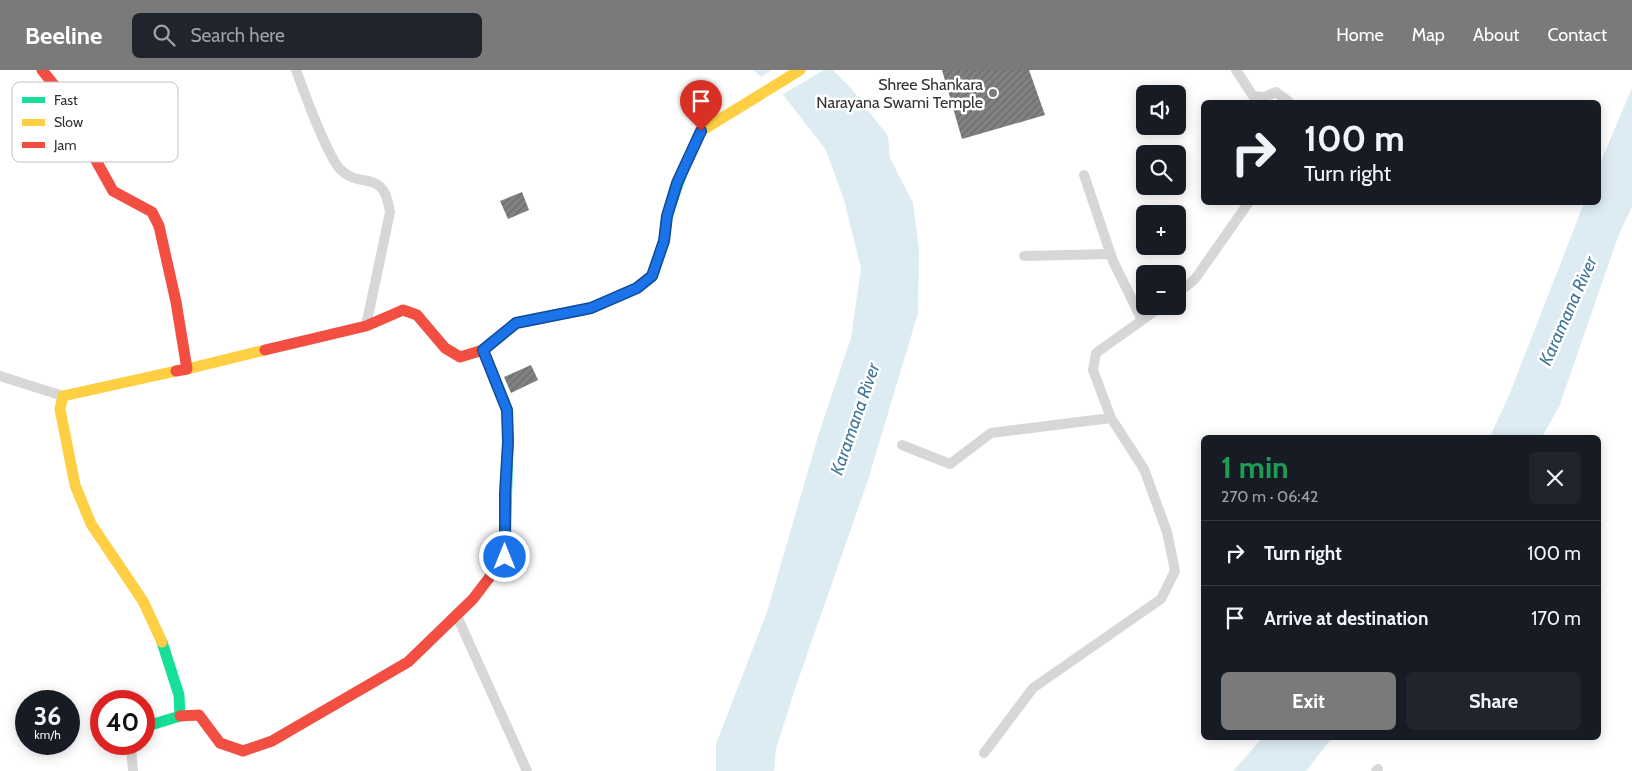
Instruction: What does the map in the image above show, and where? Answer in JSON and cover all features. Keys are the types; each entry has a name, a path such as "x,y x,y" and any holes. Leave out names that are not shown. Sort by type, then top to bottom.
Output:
{"street":[{"path":"42,70 51,82"},
{"path":"296,70 316,124 340,169 355,178 374,181 383,188 389,202 390,212 366,326"},
{"path":"0,376 63,396 187,369 366,326 403,310 417,316 445,348 460,357 483,350 516,323 591,308 637,288 652,276 664,241 667,216 677,183 701,131 800,70"},
{"path":"1236,70 1252,96 1264,97 1276,92 1286,100"},
{"path":"97,162 113,191 132,203 152,212 159,226 176,302 187,369"},
{"path":"1084,176 1110,254 1142,320"},
{"path":"1186,286 1195,279 1247,205"},
{"path":"1024,256 1110,254"},
{"path":"984,753 1033,688 1161,599 1175,571 1167,532 1144,469 1111,418 1093,370 1096,353 1149,315"},
{"path":"155,724 180,716 199,715 220,743 243,751 272,741 408,662 456,614 474,599 505,557 507,410 483,350"},
{"path":"63,396 60,409 75,485 90,524 144,602 163,643 179,695 180,716"},
{"path":"902,445 950,464 991,433 1111,418"},
{"path":"456,614 527,771"},
{"path":"132,755 133,771"}],"water":[{"name":"Karamana River","path":"753,70 833,70 850,87 888,136 890,158 913,203 919,249 918,313 868,480 776,749 774,771 716,771 716,744 767,612 819,433 851,338 861,268 844,200 826,150 784,96"},
{"name":"Karamana River","path":"1632,88 1632,207 1619,234 1559,407 1543,435 1491,435 1510,393 1583,205 1601,205 1601,161"},
{"path":"1260,740 1330,740 1306,771 1233,771"}],"pier":[{"path":"772,70 824,70 780,96 759,78"}],"building":[{"name":"Shree Shankara Narayana Swami Temple","path":"942,70 1029,70 1045,115 962,139"},
{"path":"522,192 529,210 508,219 500,201"},
{"path":"531,365 538,380 511,393 504,377"}],"traffic: fast":[{"path":"483,350 516,323 591,308 637,288 652,276 664,241 667,216 683,170"},
{"path":"489,578 505,557 508,442 507,410 493,375"},
{"path":"155,724 180,716 179,695 162,642"}],"traffic: slow":[{"path":"683,170 701,131 800,70"},
{"path":"187,369 265,350"},
{"path":"162,642 143,601 91,524 75,485 60,409 63,396 176,371"}],"traffic: jam":[{"path":"42,70 52,82"},
{"path":"97,162 113,191 152,212 159,226 176,302 187,369 176,371"},
{"path":"265,350 366,326 403,310 417,315 445,348 460,357 483,350 493,375"},
{"path":"180,716 199,715 220,743 243,751 272,741 408,662 473,599 489,578"}],"place":[{"name":"Shree Shankara Narayana Swami Temple","path":"993,93"}],"route":[{"path":"505,557 507,410 483,350 516,323 569,314 591,308 637,288 652,276 664,241 667,216 677,183 687,156 701,131"}]}
